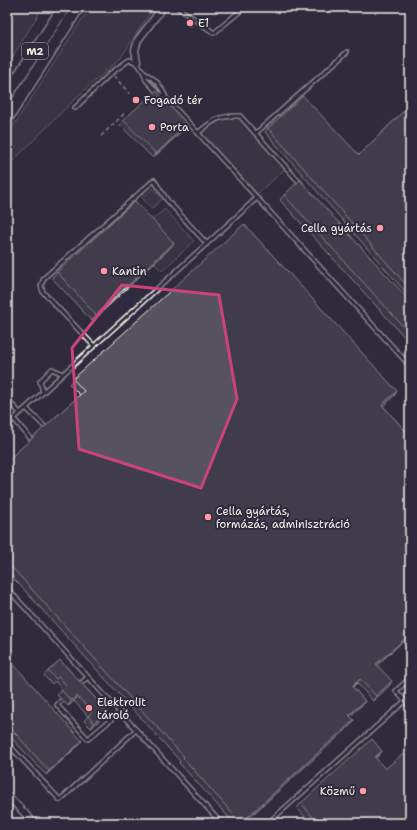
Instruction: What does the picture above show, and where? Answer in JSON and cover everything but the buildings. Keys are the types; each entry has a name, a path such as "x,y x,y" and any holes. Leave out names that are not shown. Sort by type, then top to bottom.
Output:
{"highway":[{"name":"M2","path":"7,95 64,7"},
{"name":"M2","path":"7,118 78,7"}],"street":[{"path":"137,62 135,50 138,40 163,7"},
{"path":"7,795 34,823"}],"lane":[{"path":"177,7 214,33 245,7"},
{"path":"256,133 347,52"},
{"path":"75,108 111,73 128,60 137,62 144,73 146,80 158,93 166,98 410,366"},
{"path":"144,73 151,76 163,89 166,98"},
{"path":"198,133 213,120 228,116 240,116 304,187"},
{"path":"94,346 43,292 41,286 44,278 154,180 167,200 207,244"},
{"path":"7,425 256,198"},
{"path":"43,392 40,381 52,370 64,374"},
{"path":"7,399 20,413"},
{"path":"26,408 44,426"},
{"path":"14,419 30,438"},
{"path":"7,588 221,823"},
{"path":"78,686 88,677"},
{"path":"410,678 396,691 410,707"},
{"path":"67,696 57,705 88,739 120,712"},
{"path":"268,823 405,701"},
{"path":"7,743 60,800 136,730"}],"path":[{"path":"111,73 130,94"},
{"path":"101,136 126,112"}],"highlighted area":[{"path":"122,285 219,295 237,399 201,488 79,449 72,348"}],"shaded area":[{"path":"7,7 43,7 7,66"},
{"path":"90,7 154,7 120,59 79,95 7,167 7,136"},
{"path":"228,117 239,118 285,169 257,194 201,133 214,122"},
{"path":"153,188 162,199 152,209 142,198"},
{"path":"165,209 194,241 162,271 154,263 147,224"}],"place":[{"name":"E1","path":"190,23"},
{"name":"Fogadó tér","path":"136,100"},
{"name":"Porta","path":"152,127"},
{"name":"Cella gyártás","path":"380,228"},
{"name":"Kantin","path":"104,271"},
{"name":"Cella gyártás, formázás, adminisztráció","path":"208,517"},
{"name":"Elektrolit tároló","path":"89,708"},
{"name":"Közmű","path":"363,791"}]}
